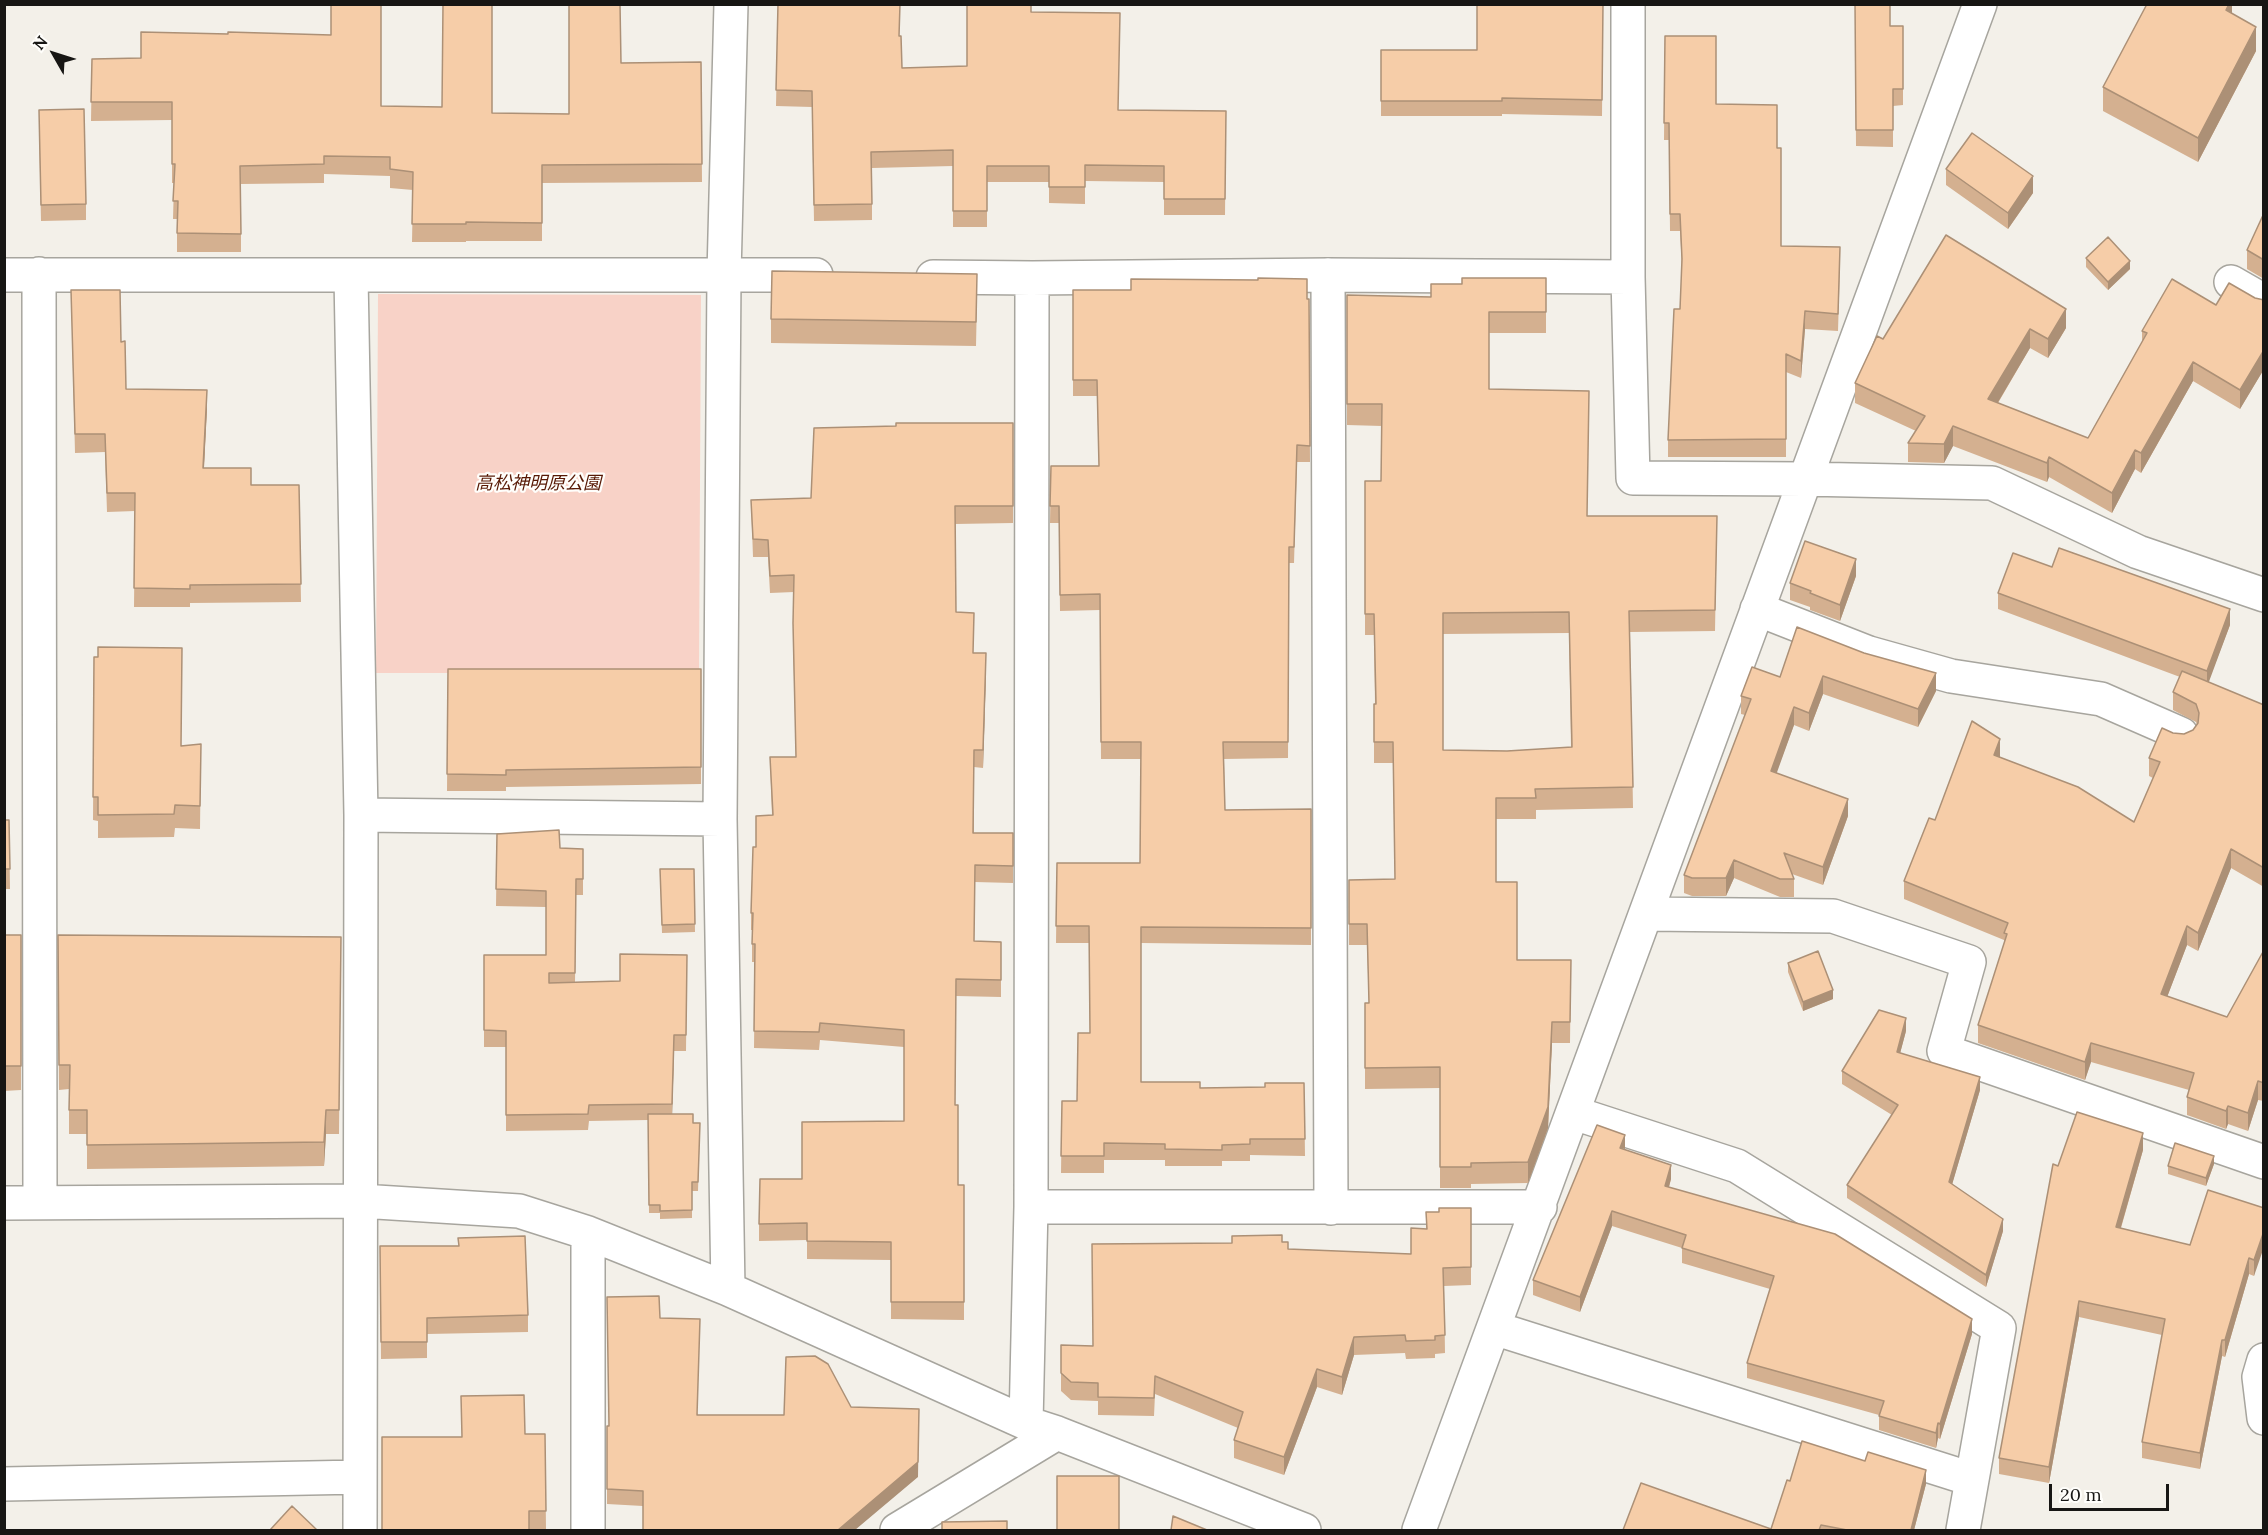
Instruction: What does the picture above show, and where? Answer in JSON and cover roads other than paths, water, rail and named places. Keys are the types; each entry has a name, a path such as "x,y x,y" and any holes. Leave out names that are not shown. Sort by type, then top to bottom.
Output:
{"street":[{"path":"728,1289 720,819 724,274 731,4"},
{"path":"1629,4 1628,276 1633,478 1992,483 2138,552 2264,595"},
{"path":"1419,1530 1540,1208 1804,479 1980,4"},
{"path":"4,274 843,276"},
{"path":"39,274 40,1203"},
{"path":"1328,275 1331,1208"},
{"path":"351,276 361,814 360,1530"},
{"path":"902,277 1628,276"},
{"path":"1026,1423 1031,1206 1032,278"},
{"path":"2231,282 2264,301"},
{"path":"1757,609 1869,653 1951,676 2101,699 2181,734"},
{"path":"361,814 720,819"},
{"path":"1647,914 1833,916 1969,962 1944,1051 2264,1162"},
{"path":"1574,1113 1737,1167 1999,1328 1963,1530"},
{"path":"4,1203 361,1201 519,1211 588,1233 728,1289 1026,1423 1058,1433 1304,1530"},
{"path":"1031,1206 1540,1208"},
{"path":"588,1233 588,1530"},
{"path":"1494,1328 1971,1479"},
{"path":"2264,1360 2259,1377 2264,1418"},
{"path":"897,1530 1058,1433"},
{"path":"4,1484 360,1477"}],"park label":[{"name":"高松神明原公園","path":"538,484"}]}
